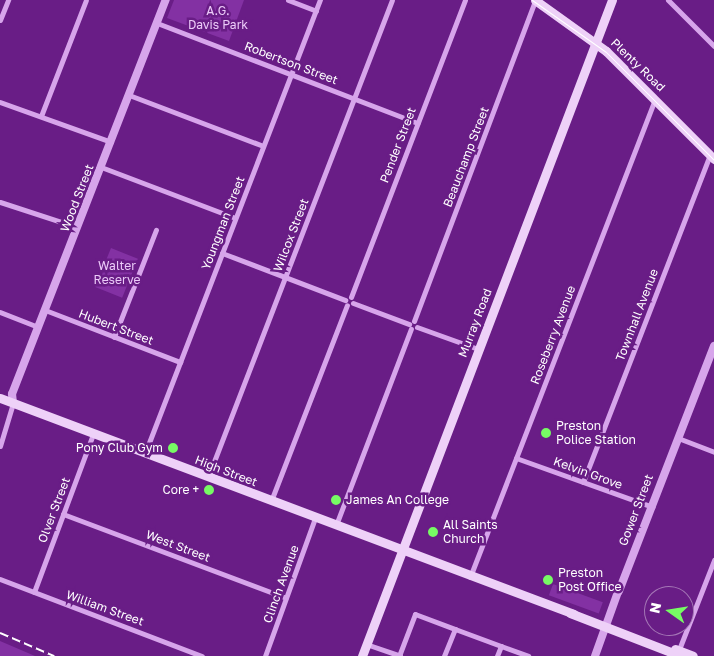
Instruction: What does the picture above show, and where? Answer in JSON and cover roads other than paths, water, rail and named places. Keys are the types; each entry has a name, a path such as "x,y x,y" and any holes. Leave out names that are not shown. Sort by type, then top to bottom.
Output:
{"main road":[{"name":"Plenty Road","path":"535,0 596,42 712,157"},
{"name":"Murray Road","path":"362,656 612,0"},
{"name":"High Street","path":"0,398 679,654 693,656"}],"street":[{"path":"0,20 8,0"},
{"path":"41,116 86,0"},
{"name":"Wood Street","path":"13,403 12,394 166,0"},
{"path":"288,0 316,10"},
{"name":"Youngman Street","path":"145,454 320,0"},
{"name":"Wilcox Street","path":"208,477 392,0"},
{"name":"Pender Street","path":"271,501 465,0"},
{"name":"Beauchamp Street","path":"336,526 535,0"},
{"path":"668,0 714,46"},
{"name":"Robertson Street","path":"157,23 417,123"},
{"path":"129,95 263,146"},
{"name":"Roseberry Avenue","path":"471,575 655,99"},
{"path":"0,102 111,142"},
{"name":"Townhall Avenue","path":"583,482 712,157"},
{"path":"101,166 235,218"},
{"path":"0,202 77,227"},
{"path":"114,337 156,230"},
{"path":"222,253 478,349"},
{"name":"Hubert Street","path":"45,310 180,362"},
{"path":"0,312 38,327"},
{"name":"Gower Street","path":"595,656 714,346"},
{"path":"0,446 13,403"},
{"name":"Olver Street","path":"34,592 93,434"},
{"path":"678,438 714,452"},
{"name":"Kelvin Grove","path":"516,458 651,507"},
{"name":"West Street","path":"64,514 286,598"},
{"name":"Clinch Avenue","path":"265,656 315,518"},
{"path":"679,654 714,560"},
{"name":"William Street","path":"0,579 202,656"},
{"path":"366,644 400,656 415,614 528,656"},
{"path":"444,656 455,629"},
{"path":"497,656 501,646"}],"tram line":[{"path":"532,0 606,52 714,160"}],"railway":[{"path":"0,633 54,656"}],"place":[{"name":"Preston Police Station","path":"546,433"},
{"name":"Pony Club Gym","path":"173,448"},
{"name":"Core +","path":"209,490"},
{"name":"James An College","path":"336,500"},
{"name":"All Saints Church","path":"433,532"},
{"name":"Preston Post Office","path":"548,580"}],"park label":[{"name":"A.G. Davis Park","path":"218,18"},
{"name":"Walter Reserve","path":"117,273"}]}
